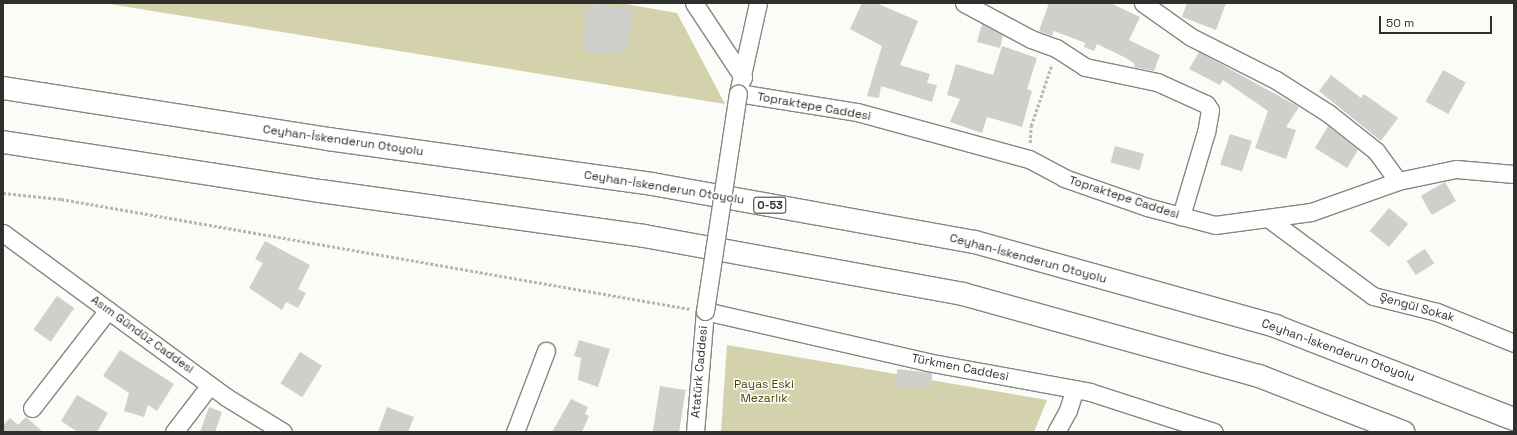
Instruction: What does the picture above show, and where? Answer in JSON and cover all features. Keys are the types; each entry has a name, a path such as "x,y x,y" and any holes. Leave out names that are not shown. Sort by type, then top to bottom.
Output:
{"highway":[{"name":"Ceyhan-İskenderun Otoyolu","path":"3,88 328,139 652,184 975,242 1275,326 1514,418"},
{"path":"3,142 320,191 644,236 963,294 1259,376 1403,432"}],"street":[{"path":"694,3 743,77"},
{"name":"Atatürk Caddesi","path":"695,432 705,311 738,93 743,77 758,3"},
{"path":"964,3 1031,39 1056,48 1085,67 1157,82 1206,104 1210,110 1197,170 1181,216"},
{"path":"1143,3 1191,37 1276,80 1328,113 1372,147 1398,181"},
{"name":"Topraktepe Caddesi","path":"738,93 857,112 1028,159 1064,178 1215,226 1311,212 1398,181 1456,169 1514,174"},
{"name":"Şengül Sokak","path":"1269,219 1373,296 1437,312 1514,342"},
{"name":"Asım Gündüz Caddesi","path":"3,233 210,385 283,432"},
{"path":"32,408 108,310"},
{"name":"Türkmen Caddesi","path":"705,311 927,362 1075,389 1214,432"},
{"path":"515,432 546,351"},
{"path":"174,432 210,385"},
{"path":"1056,432 1068,410 1075,389"}],"path":[{"path":"1028,159 1031,126 1046,86 1056,48"},
{"path":"3,192 60,199 705,311"}],"green space":[{"path":"103,3 620,3 677,13 725,104"},
{"name":"Payas Eski Mezarlık","path":"727,345 1047,400 1034,432 721,432"}],"building":[{"path":"592,3 635,10 625,54 613,51 612,57 581,49 587,23 582,21 586,6 591,7"},
{"path":"862,3 876,3 918,21 900,65 930,74 927,83 937,85 932,102 881,86 879,98 867,96 882,46 850,29"},
{"path":"1049,3 1110,3 1140,17 1129,40 1160,55 1154,71 1134,67 1135,64 1126,58 1097,44 1094,51 1084,47 1085,43 1054,31 1052,36 1039,31"},
{"path":"1187,3 1226,3 1216,30 1182,17"},
{"path":"982,24 1003,35 1000,48 977,42"},
{"path":"1002,46 1037,58 1027,89 1032,91 1022,127 987,117 982,133 950,122 960,99 947,95 956,64 993,75"},
{"path":"1199,52 1299,107 1286,127 1296,130 1286,159 1255,148 1268,111 1223,80 1220,85 1189,69"},
{"path":"1443,70 1466,83 1448,114 1426,101"},
{"path":"1331,75 1361,98 1364,94 1398,118 1381,141 1319,91"},
{"path":"1328,126 1358,150 1347,168 1315,148"},
{"path":"1230,134 1252,141 1242,172 1220,164"},
{"path":"1115,146 1144,154 1140,170 1111,162"},
{"path":"1445,182 1456,201 1432,215 1421,196"},
{"path":"1389,208 1408,224 1389,247 1370,231"},
{"path":"265,241 310,265 298,289 306,293 298,308 286,302 282,310 249,288 263,263 255,259"},
{"path":"1425,249 1434,263 1416,275 1407,261"},
{"path":"57,296 74,308 51,342 33,330"},
{"path":"579,340 610,349 598,387 578,380 581,358 574,356"},
{"path":"120,350 174,384 157,411 148,405 144,417 124,411 129,393 103,376"},
{"path":"300,352 322,366 302,397 280,383"},
{"path":"897,369 932,373 932,388 896,387"},
{"path":"660,386 686,390 679,432 653,432"},
{"path":"77,395 108,413 97,432 78,432 61,421"},
{"path":"571,399 588,407 585,414 589,416 582,432 552,432"},
{"path":"209,407 222,412 215,432 200,432"},
{"path":"387,407 414,417 408,432 378,432"},
{"path":"26,417 43,432 3,432 3,425 10,418 18,425"}]}
